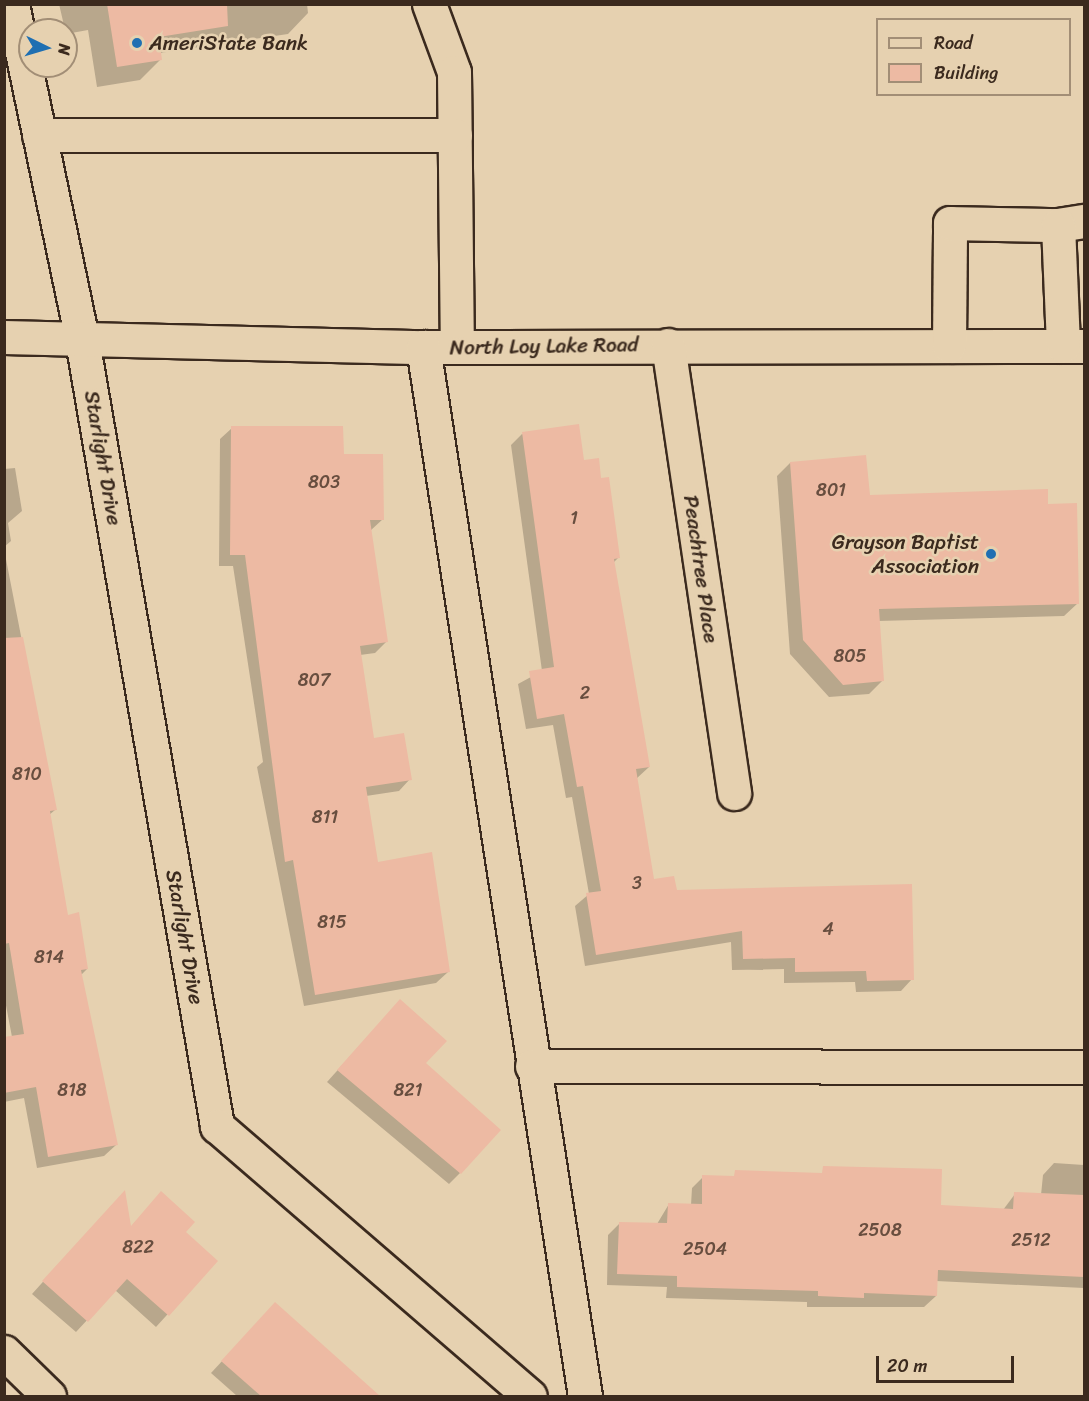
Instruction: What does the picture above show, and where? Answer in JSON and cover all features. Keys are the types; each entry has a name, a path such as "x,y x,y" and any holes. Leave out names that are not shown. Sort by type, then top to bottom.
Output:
{"street":[{"name":"Starlight Drive","path":"12,4 82,340 217,1126 530,1396"},
{"path":"429,4 454,72 457,347"},
{"path":"39,135 455,135"},
{"path":"949,346 950,223 1071,223 1074,346"},
{"name":"North Loy Lake Road","path":"4,337 423,347 1074,346"},
{"name":"Peachtree Place","path":"668,345 734,793"},
{"path":"423,347 532,1066 585,1396"},
{"path":"532,1066 1084,1067"},
{"path":"4,1352 49,1396"}],"building":[{"name":"AmeriState Bank","path":"107,4 227,4 228,26 159,37 162,60 117,67"},
{"path":"579,424 584,460 599,458 601,478 609,477 620,558 614,559 650,767 636,769 654,879 674,876 677,890 912,884 914,980 867,981 866,971 795,972 795,958 743,959 742,931 596,955 586,893 601,891 583,786 577,787 564,714 537,719 529,671 554,667 522,432"},
{"path":"231,426 343,426 344,454 383,454 384,520 370,520 388,642 360,646 374,738 404,733 412,780 366,787 378,862 432,852 450,972 315,995 293,860 285,862 245,555 230,555"},
{"path":"866,455 870,495 1048,489 1048,504 1077,503 1079,604 879,609 884,681 843,685 803,640 790,462"},
{"path":"23,637 57,810 50,811 68,915 79,912 88,969 81,970 118,1145 48,1157 36,1087 4,1093 4,1037 24,1034 9,943 4,944 4,638"},
{"path":"400,999 447,1041 426,1063 501,1130 461,1174 337,1070"},
{"path":"823,1166 942,1169 941,1205 1013,1209 1014,1192 1084,1195 1084,1277 938,1270 937,1296 864,1293 864,1298 818,1296 818,1291 677,1287 677,1276 617,1274 619,1222 667,1223 668,1203 702,1204 702,1175 734,1176 735,1170 822,1173"},
{"path":"125,1190 131,1226 161,1191 195,1222 186,1232 218,1261 169,1316 127,1279 88,1322 42,1281"},
{"path":"275,1302 380,1396 261,1396 221,1361"}],"place":[{"name":"AmeriState Bank","path":"137,43"},
{"name":"Grayson Baptist Association","path":"991,554"}]}
